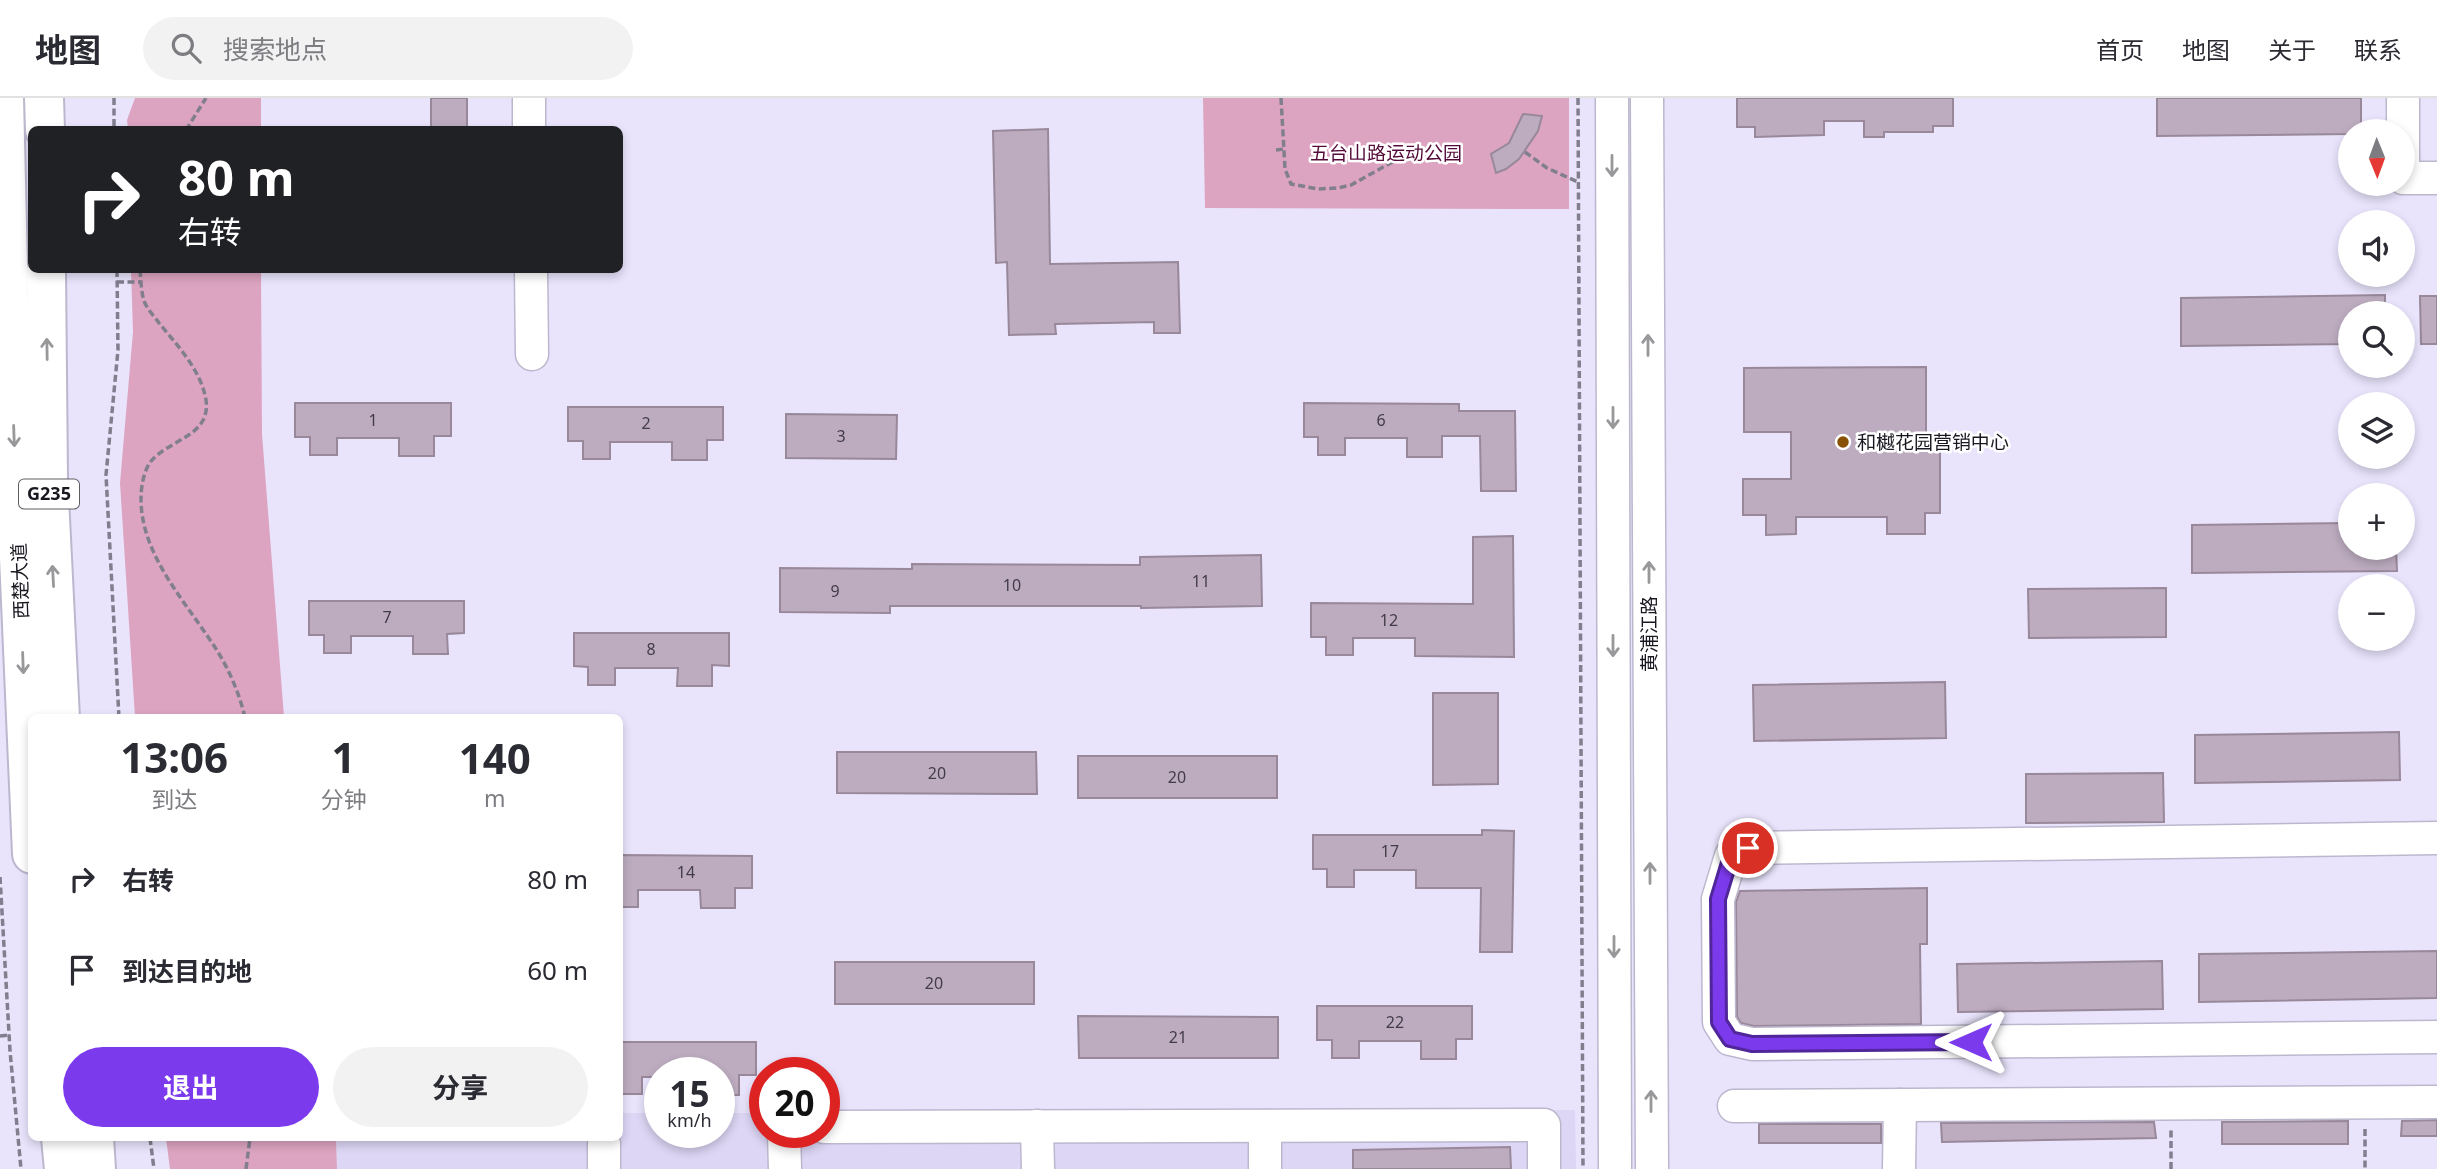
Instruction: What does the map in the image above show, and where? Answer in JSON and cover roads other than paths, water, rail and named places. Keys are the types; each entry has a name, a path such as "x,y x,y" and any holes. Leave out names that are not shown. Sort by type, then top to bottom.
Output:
{"highway":[{"name":"西楚大道","path":"4,98 10,351 28,763"},
{"path":"44,98 45,126"},
{"name":"西楚大道","path":"46,273 48,478 60,714"},
{"path":"61,1141 64,1169"},
{"path":"93,1141 96,1169"}],"street":[{"path":"529,98 529,126"},
{"name":"黄浦江路","path":"1612,98 1615,1169"},
{"name":"黄浦江路","path":"1647,98 1652,1169"},
{"path":"2403,98 2403,178 2437,178"},
{"path":"531,273 532,354"},
{"path":"2437,838 1748,848 1731,856 1718,899 1719,1022 1730,1039 1752,1044 2437,1037"},
{"path":"1734,1106 2437,1102"},
{"path":"1899,1169 1900,1105"},
{"path":"840,1127 1544,1125 1544,1169"},
{"path":"1037,1126 1038,1169"},
{"path":"1265,1126 1265,1169"},
{"path":"784,1148 785,1169"}],"place":[{"name":"和樾花园营销中心","path":"1843,442"}],"park label":[{"name":"五台山路运动公园","path":"1386,153"}]}
